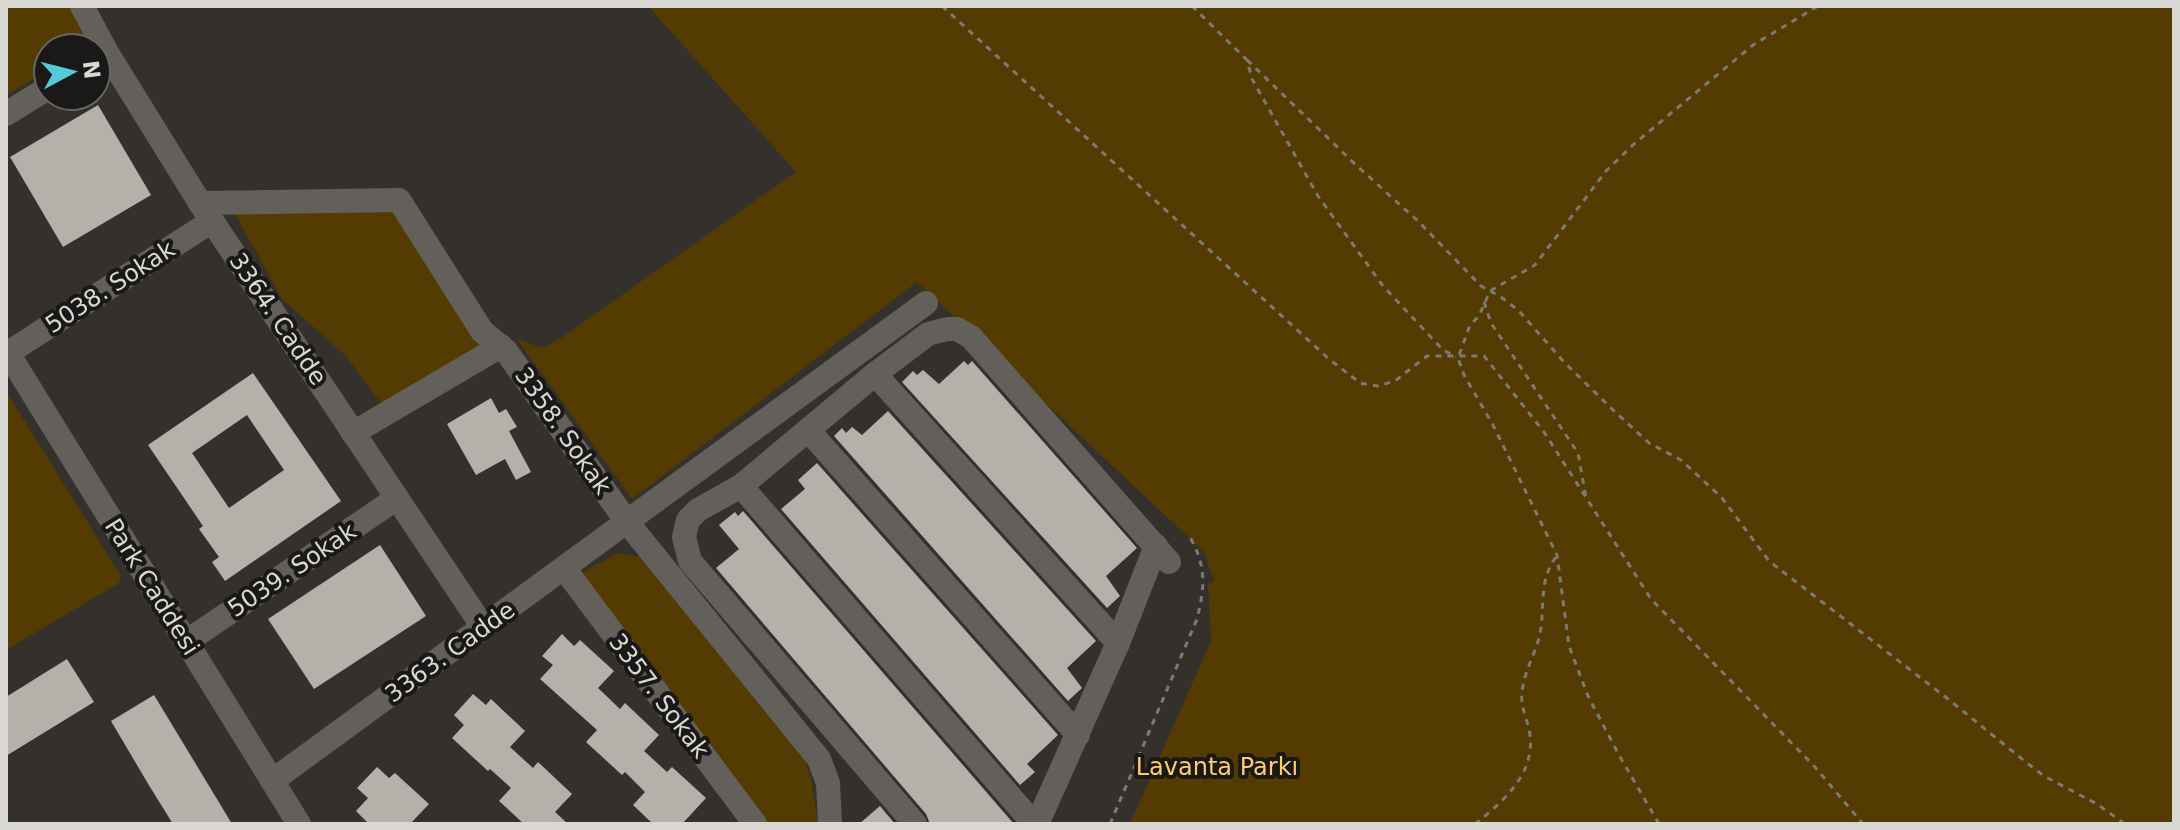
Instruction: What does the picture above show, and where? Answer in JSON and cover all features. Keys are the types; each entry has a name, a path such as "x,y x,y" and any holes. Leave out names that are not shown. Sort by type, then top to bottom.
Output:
{"street":[{"name":"3364. Cadde","path":"82,6 92,32"},
{"name":"3364. Cadde","path":"112,71 483,627"},
{"path":"6,114 32,98"},
{"name":"3358. Sokak","path":"206,212 399,200 482,331 501,346 627,522 823,766 828,783 830,824"},
{"name":"5038. Sokak","path":"7,352 206,212"},
{"name":"3363. Cadde","path":"272,781 926,303"},
{"path":"741,486 1035,824 1162,554 971,337 957,329 928,334 741,486 698,510 688,520 684,537 690,561 915,824"},
{"path":"353,433 501,346"},
{"name":"Park Caddesi","path":"7,352 299,824"},
{"path":"875,374 1118,643"},
{"path":"808,430 1078,735"},
{"name":"5039. Sokak","path":"186,642 397,498"},
{"path":"645,544 684,537"},
{"name":"3357. Sokak","path":"564,568 755,824"}],"path":[{"path":"942,6 1329,359 1360,383 1378,386 1395,381 1427,356 1484,356 1544,432 1651,599 1815,767 1863,824"},
{"path":"1192,6 1418,221 1481,286 1519,311 1564,362 1649,443 1681,460 1722,498 1769,561 2044,776 2097,804 2125,824"},
{"path":"1659,824 1588,696 1569,646 1557,555 1458,358 1470,325 1479,316 1490,291 1535,265 1606,171 1753,45 1818,6"},
{"path":"1247,60 1252,79 1318,196 1383,286 1443,350 1458,358"},
{"path":"1484,302 1491,323 1578,453 1586,500"},
{"path":"1110,824 1197,619 1203,572 1199,551 1188,534"},
{"path":"1475,824 1509,794 1529,764 1531,748 1521,697 1541,629 1545,575 1557,555"}],"green space":[{"path":"6,6 71,6 86,32 32,32 32,80 6,95"},
{"name":"Lavanta Parkı","path":"648,6 2174,6 2174,824 1130,824 1211,641 1208,584 1214,581 1204,552 917,282 632,499 517,339 542,348 561,338 796,172"},
{"path":"396,211 484,349 383,406 346,356 282,299 234,212"},
{"path":"6,391 121,576 119,583 6,650"},
{"path":"618,553 646,558 804,759 811,777 818,824 765,824 576,576"}],"building":[{"path":"86,112 102,112 151,195 63,247 10,157"},
{"path":"964,361 968,365 972,361 1137,548 1106,576 1120,596 1107,608 902,382 913,371 917,375 923,370 939,384"},
{"path":"253,373 341,501 225,581 212,562 219,557 199,529 203,526 148,445","holes":["247,415 284,470 229,508 192,453"]},
{"path":"491,398 499,413 506,409 517,427 509,431 531,472 516,480 505,459 476,475 447,424"},
{"path":"888,411 1096,641 1067,668 1082,688 1068,701 834,436 842,428 846,433 852,427 862,435"},
{"path":"817,463 1058,735 1027,764 1035,772 1020,785 781,509 805,489 798,480"},
{"path":"743,511 1014,824 930,824 926,814 716,568 739,549 719,525 735,512 738,516"},
{"path":"380,545 426,616 314,689 268,619"},
{"path":"562,634 574,646 580,640 614,671 598,688 620,709 625,703 659,735 644,751 667,772 672,767 706,798 682,824 653,824 633,805 645,792 586,742 597,730 540,679 553,665 542,656"},
{"path":"67,659 94,702 6,756 6,697"},
{"path":"473,694 486,705 491,699 525,731 510,747 533,768 538,762 572,794 555,812 568,824 524,824 499,801 511,788 452,738 464,725 454,715"},
{"path":"154,695 232,824 173,824 150,787 111,721"},
{"path":"377,767 389,778 395,773 429,804 410,824 369,824 356,811 368,798 357,788"},
{"path":"880,806 895,824 859,824"}]}
